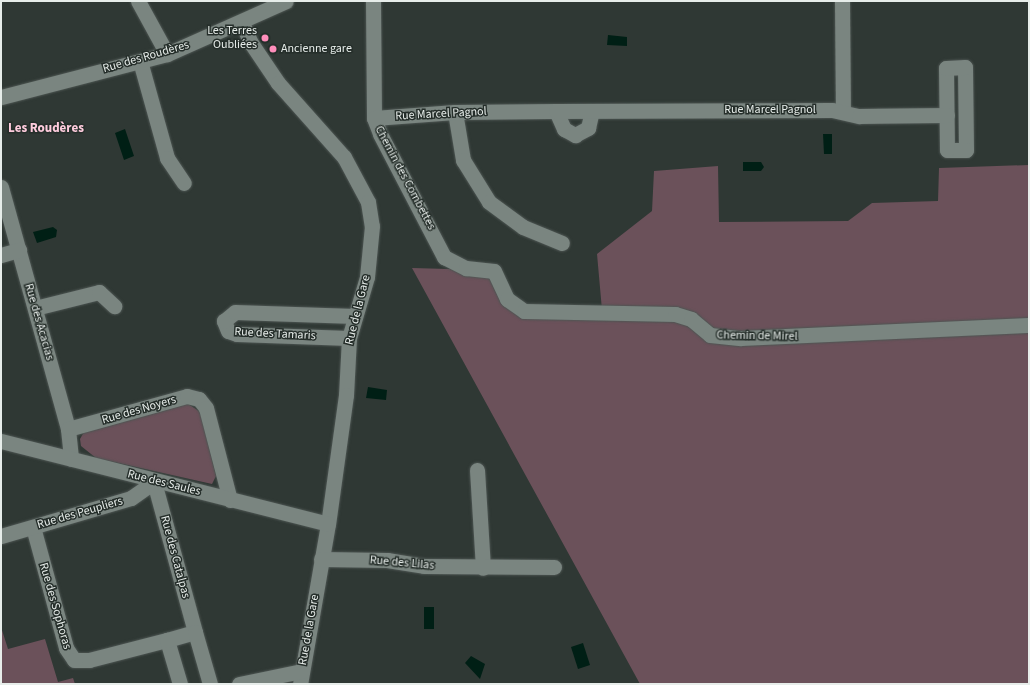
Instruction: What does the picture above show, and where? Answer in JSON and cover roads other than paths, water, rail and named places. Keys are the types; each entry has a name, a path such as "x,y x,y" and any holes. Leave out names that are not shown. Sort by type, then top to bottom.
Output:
{"street":[{"path":"138,1 167,54"},
{"name":"Rue des Roudères","path":"1,96 167,54 242,23 286,1"},
{"name":"Chemin des Combettes","path":"374,1 374,118 444,256"},
{"path":"842,1 843,112"},
{"name":"Rue de la Gare","path":"242,23 251,43 278,83 344,157 368,202 371,253 349,338 346,395 328,524 301,677"},
{"path":"140,61 167,158 184,183"},
{"path":"946,68 965,68 966,150 947,150 947,115 946,68"},
{"path":"556,111 564,130 575,135 588,128 592,111"},
{"name":"Rue Marcel Pagnol","path":"374,118 455,112 556,111 843,112 859,116 947,115"},
{"path":"455,112 463,160 489,202 523,227 562,243"},
{"name":"Rue des Acacias","path":"1,187 68,429 71,459"},
{"path":"1,255 19,250"},
{"name":"Chemin de Mirel","path":"444,256 466,268 494,271 507,299 524,311 675,314 688,318 717,337 848,335 1029,325"},
{"path":"35,308 99,292 114,306"},
{"name":"Rue des Tamaris","path":"349,338 237,334 228,332 224,321 235,312 355,316"},
{"name":"Rue des Noyers","path":"68,429 187,396 199,399 206,408 230,500"},
{"name":"Rue des Saules","path":"1,441 154,482 328,524"},
{"path":"477,470 483,568"},
{"name":"Rue des Peupliers","path":"1,536 131,498 154,482"},
{"name":"Rue des Catalpas","path":"154,482 210,684"},
{"name":"Rue des Sophoras","path":"33,527 66,648 74,660 89,660 167,640"},
{"name":"Rue des Lilas","path":"321,559 483,568 554,567"},
{"path":"180,684 167,640 195,632"},
{"path":"239,684 301,677"}],"place":[{"name":"Les Terres Oubliées","path":"265,38"},
{"name":"Ancienne gare","path":"273,49"}],"district":[{"name":"Les Roudères","path":"46,128"}]}
